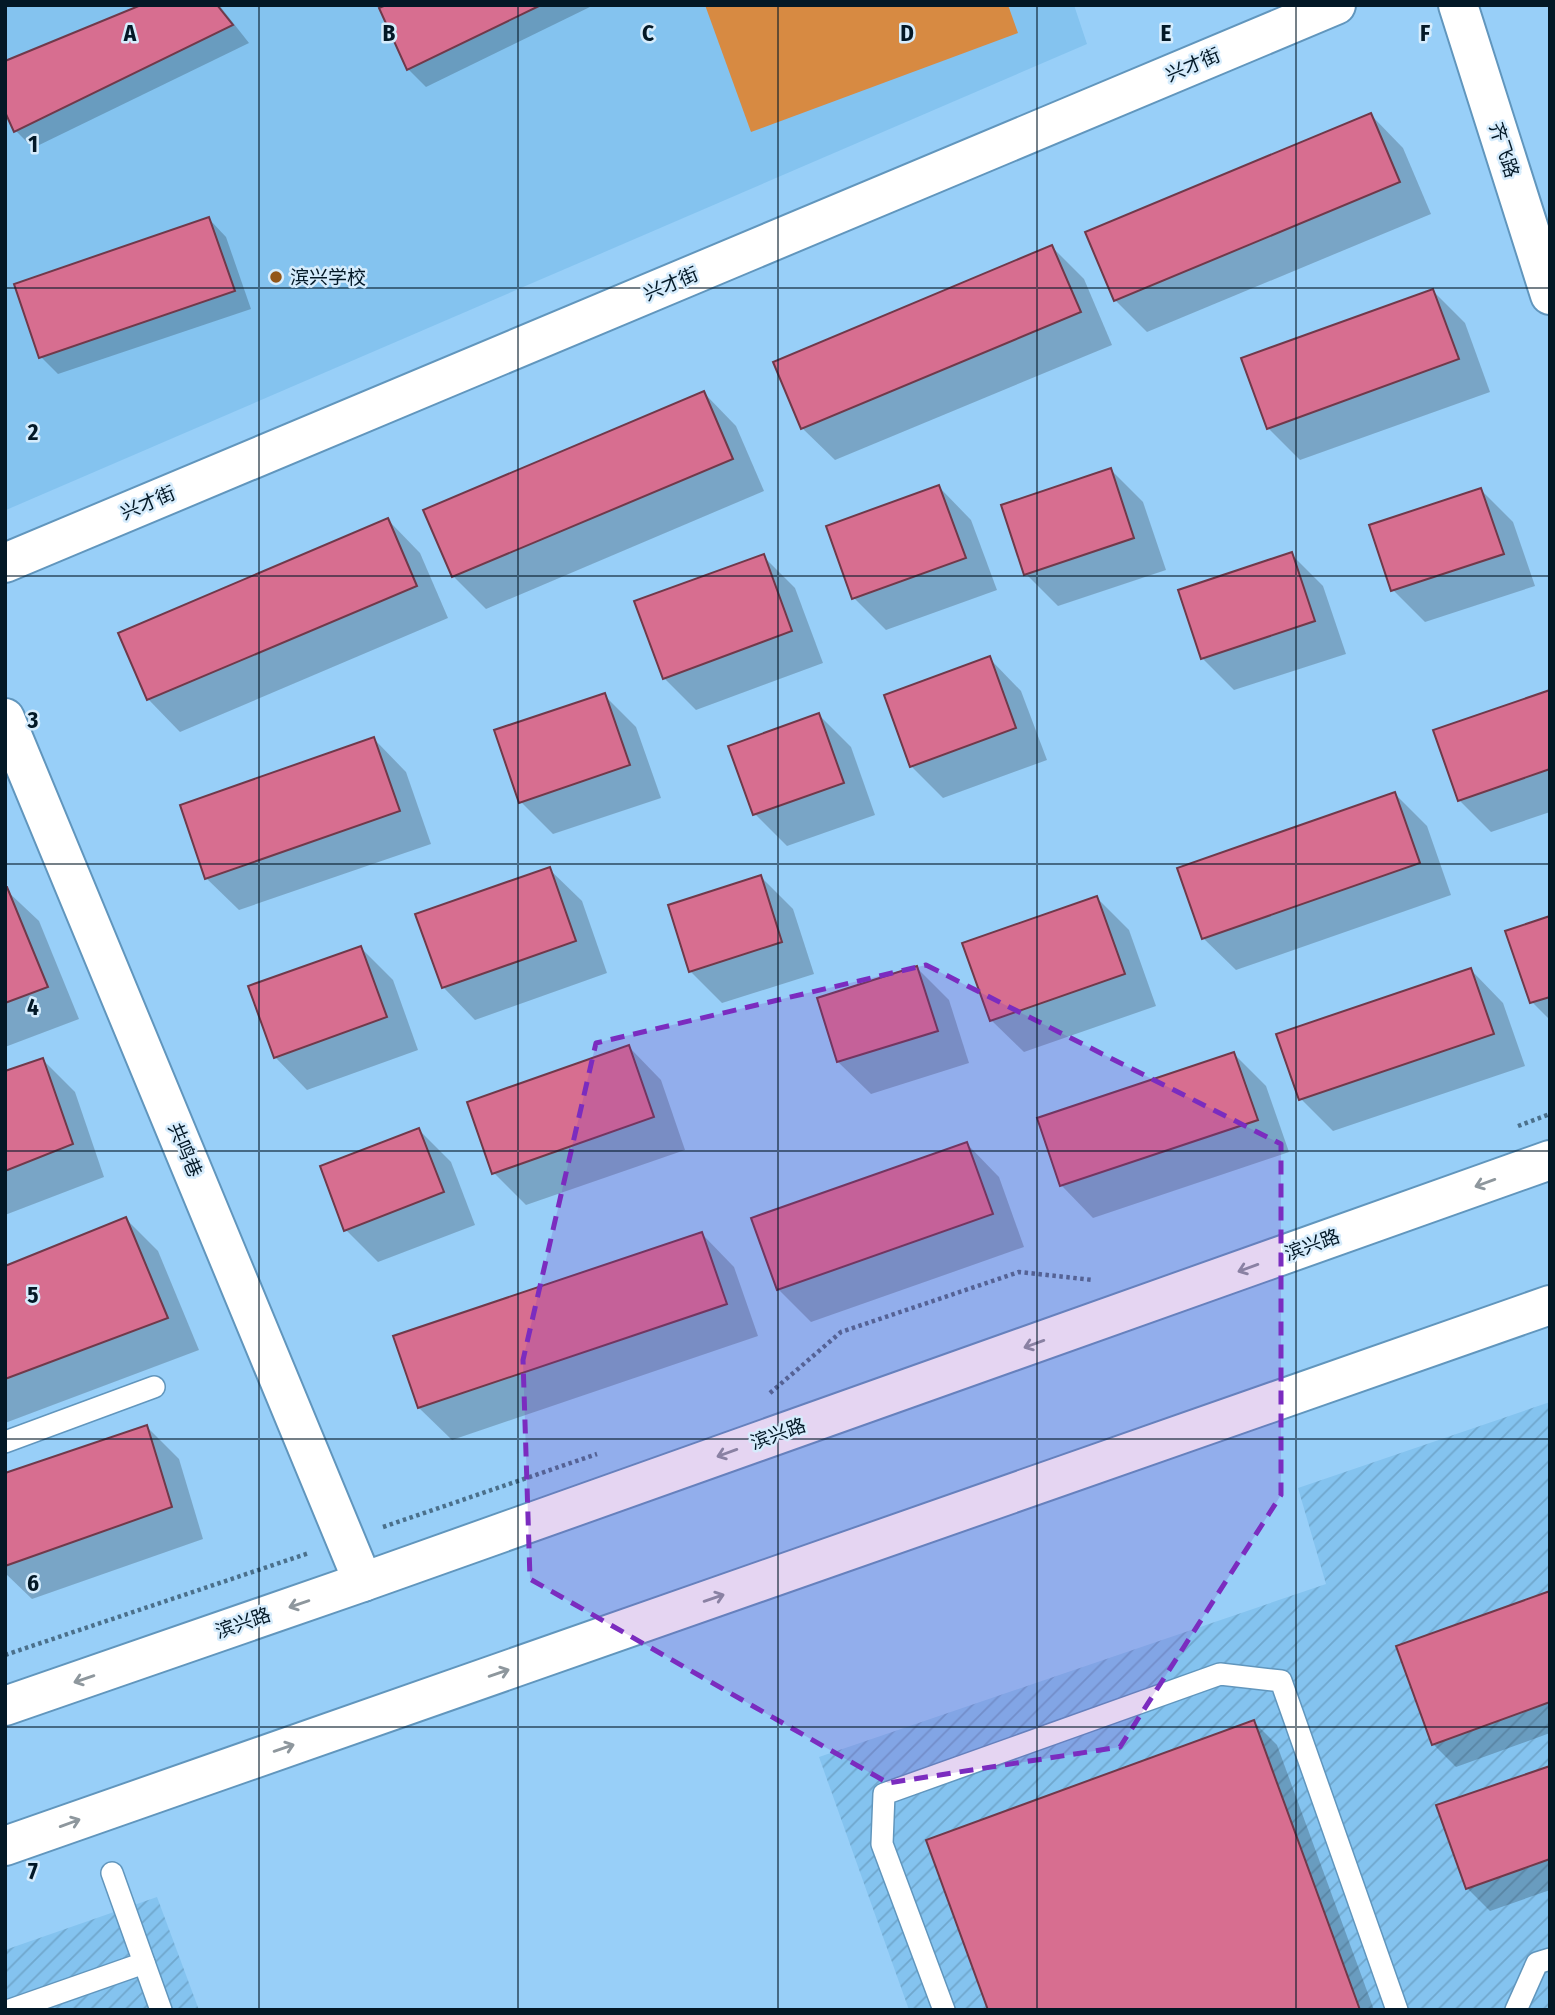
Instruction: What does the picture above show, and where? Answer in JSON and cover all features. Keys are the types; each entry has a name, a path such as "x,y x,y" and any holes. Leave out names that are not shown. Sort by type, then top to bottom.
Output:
{"main road":[{"name":"兴才街","path":"5,563 1336,5"},
{"name":"齐飞路","path":"1458,5 1550,295"},
{"name":"共鸣巷","path":"5,718 363,1582"},
{"name":"滨兴路","path":"5,1706 363,1582 1550,1160"},
{"path":"5,1846 1550,1306"}],"lane":[{"path":"5,1441 154,1387"},
{"path":"944,2010 882,1844 884,1794 1220,1674 1281,1681 1397,2010"},
{"path":"112,1873 161,2010"},
{"path":"1516,2010 1537,1963 1550,1959"},
{"path":"10,2010 144,1963"}],"path":[{"path":"1511,1129 1550,1114"},
{"path":"770,1394 841,1332 1019,1272 1103,1281"},
{"path":"5,1655 598,1453"}],"highlighted area":[{"path":"926,965 1281,1144 1281,1495 1120,1747 888,1783 530,1579 523,1360 596,1043"}],"shaded area":[{"name":"滨兴学校","path":"5,5 1074,5 1087,44 6,510"},
{"path":"705,5 1008,5 1018,33 751,132"},
{"path":"1550,1402 1550,2010 909,2010 819,1757 1326,1584 1298,1488"},
{"path":"157,1897 199,2010 5,2010 5,1950"}],"building":[{"path":"141,5 217,5 233,25 14,132 5,112 5,61"},
{"path":"386,5 541,5 407,70 379,8"},
{"path":"1371,113 1400,182 1114,301 1085,232"},
{"path":"209,217 235,291 39,358 14,284"},
{"path":"1052,245 1081,312 801,429 773,362"},
{"path":"1433,289 1459,359 1267,429 1241,358"},
{"path":"704,391 733,459 452,577 423,510"},
{"path":"1111,468 1134,538 1024,575 1001,505"},
{"path":"939,485 966,558 852,599 826,526"},
{"path":"1481,488 1504,554 1391,591 1369,525"},
{"path":"388,518 417,586 147,700 118,633"},
{"path":"1292,552 1315,621 1201,659 1178,590"},
{"path":"764,554 792,631 663,679 634,601"},
{"path":"990,656 1016,728 910,767 884,695"},
{"path":"1550,690 1550,769 1458,801 1433,730"},
{"path":"605,693 630,765 519,803 494,730"},
{"path":"819,713 844,783 753,815 728,746"},
{"path":"374,737 400,811 205,879 180,805"},
{"path":"1395,792 1420,863 1202,939 1177,868"},
{"path":"550,867 576,941 442,988 415,914"},
{"path":"761,875 782,942 689,972 668,905"},
{"path":"5,887 48,987 5,1003"},
{"path":"1097,896 1125,974 990,1021 962,943"},
{"path":"1550,916 1550,997 1530,1003 1505,931"},
{"path":"361,946 387,1017 274,1058 248,986"},
{"path":"917,966 938,1031 837,1062 817,998"},
{"path":"1471,968 1494,1034 1299,1100 1276,1034"},
{"path":"629,1045 654,1117 492,1174 467,1102"},
{"path":"1234,1052 1258,1120 1060,1186 1037,1118"},
{"path":"43,1058 73,1144 5,1171 5,1071"},
{"path":"419,1128 444,1192 344,1231 320,1166"},
{"path":"967,1142 993,1214 777,1290 751,1218"},
{"path":"126,1217 168,1318 5,1379 5,1266"},
{"path":"702,1232 727,1304 418,1408 393,1336"},
{"path":"147,1425 172,1507 5,1566 5,1473"},
{"path":"1550,1591 1550,1702 1432,1745 1396,1646"},
{"path":"1254,1720 1360,2010 988,2010 926,1840"},
{"path":"1550,1766 1550,1859 1466,1889 1436,1805"}],"place":[{"name":"滨兴学校","path":"276,277"}]}
